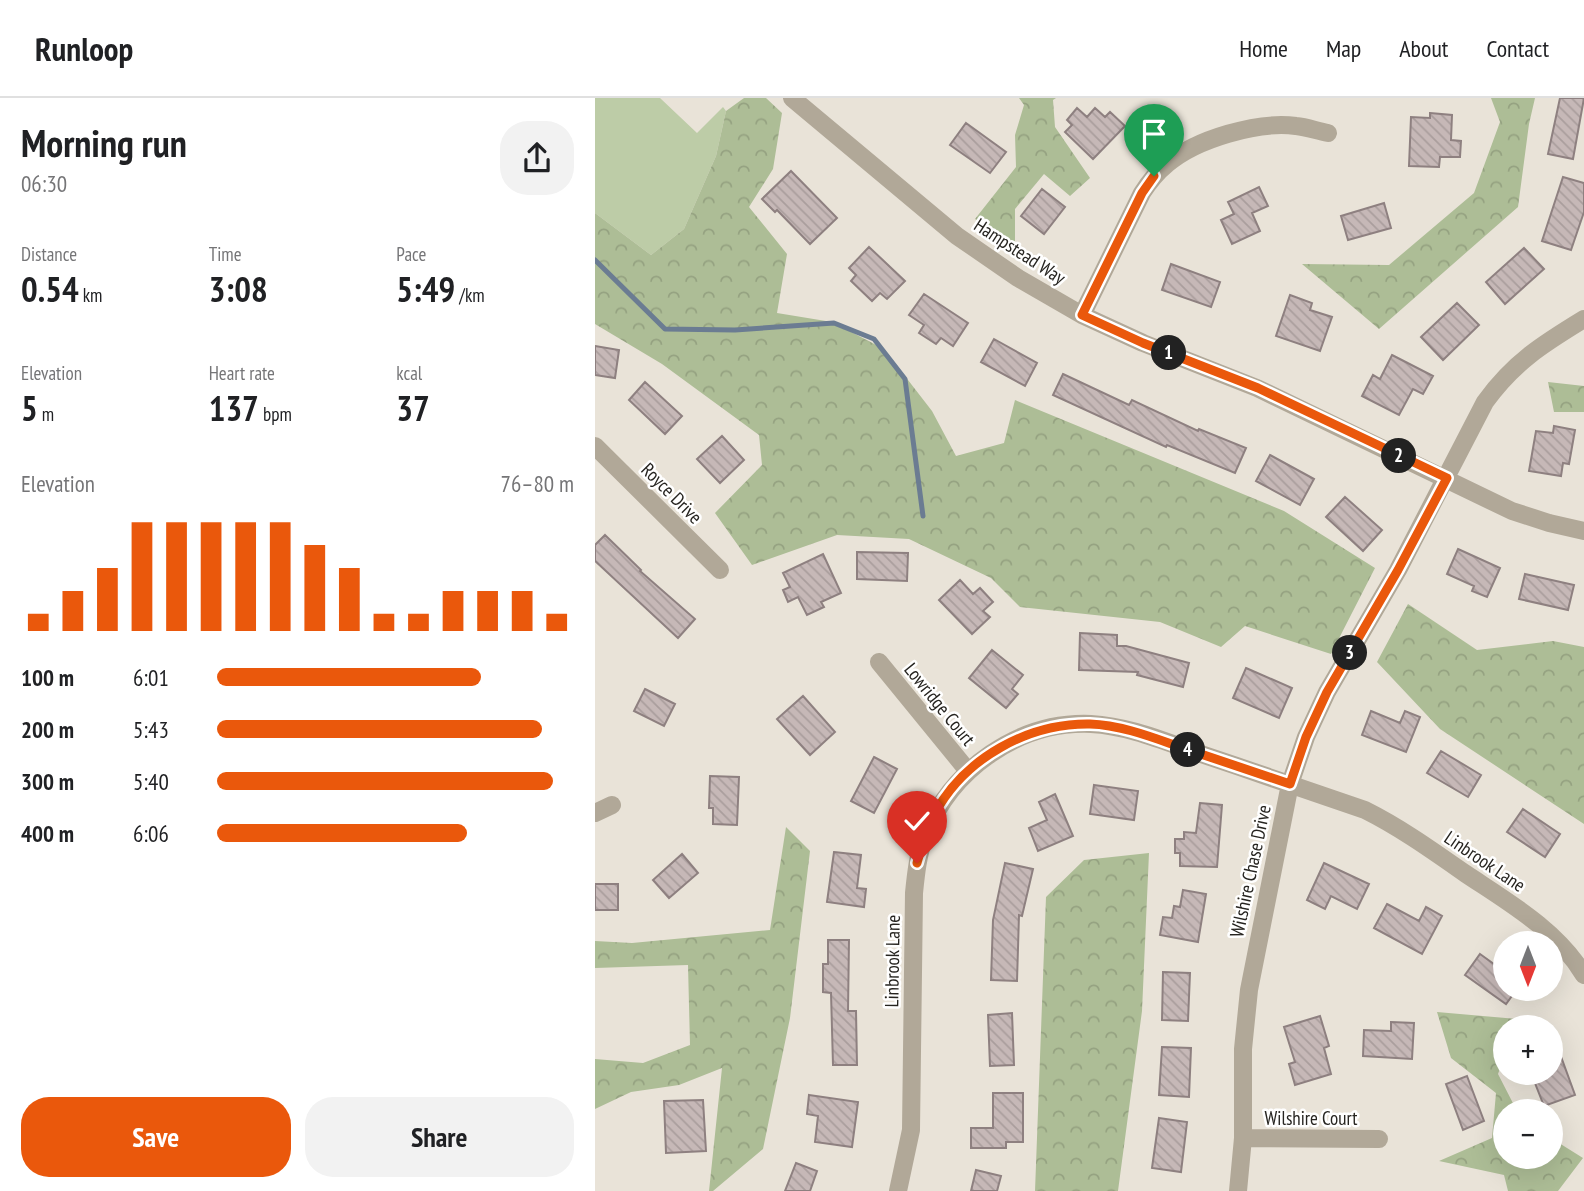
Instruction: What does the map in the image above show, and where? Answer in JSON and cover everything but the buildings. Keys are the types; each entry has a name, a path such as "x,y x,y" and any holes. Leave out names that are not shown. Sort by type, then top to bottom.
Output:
{"street":[{"name":"Hampstead Way","path":"792,98 957,236 1018,278 1082,315 1143,343 1258,388 1512,511 1584,531"},
{"path":"1082,315 1142,193 1154,176 1169,162 1221,136 1255,127 1294,125 1328,133"},
{"name":"Wilshire Chase Drive","path":"1238,1191 1249,990 1290,784 1306,737 1327,692 1398,570 1485,402 1502,379 1534,350 1584,319"},
{"name":"Royce Drive","path":"595,446 720,570"},
{"name":"Lowridge Court","path":"879,663 968,771"},
{"name":"Linbrook Lane","path":"898,1191 911,1130 914,893 917,863 924,837 950,790 968,771 995,751 1024,736 1059,727 1092,724 1136,732 1366,810 1395,825 1530,917 1561,945 1584,975"},
{"path":"595,813 612,804"},
{"name":"Wilshire Court","path":"1243,1138 1380,1139"}],"green space":[{"path":"595,98 660,98 697,133 723,107 726,111 716,156 684,229 651,255 595,213"},
{"path":"744,98 766,98 782,113 773,169 749,207 787,254 777,313 832,322 884,349 932,411 956,456 1004,443 1015,400 1284,511 1375,568 1331,654 1245,626 1221,647 1160,622 1020,607 991,578 909,539 837,535 752,565 715,513 762,465 759,435 662,364 595,324 595,213 651,255 684,229 716,156 726,111"},
{"path":"1019,98 1056,98 1053,100 1055,127 1090,178 1070,196 1044,174 1015,209 1015,246 975,219 1016,167 1015,135 1024,105"},
{"path":"1491,98 1535,98 1518,207 1379,329 1302,264 1389,265 1474,193 1500,122"},
{"path":"1548,382 1584,386 1584,412 1554,412"},
{"path":"1408,604 1477,650 1553,641 1584,647 1584,824 1440,729 1377,662"},
{"path":"786,827 810,851 790,1018 763,1149 713,1191 709,1191 722,1068 679,1085 631,1092 595,1109 595,1059 643,1063 690,1045 688,965 595,968 595,941 632,943 770,930"},
{"path":"1149,853 1142,1011 1118,1191 1035,1191 1046,897 1084,860"},
{"path":"1437,1012 1493,1017 1493,1085 1504,1085 1511,1099 1495,1099 1496,1093 1451,1058"},
{"path":"1493,1127 1493,1169 1563,1169 1563,1146 1583,1158 1558,1191 1508,1191 1504,1175 1439,1161 1492,1138"}],"waterway":[{"path":"595,260 665,329 735,330 834,323 874,339 905,379 923,516"}],"route":[{"path":"917,863 924,837 935,813 950,790 968,771 995,751 1024,736 1059,727 1092,724 1136,732 1290,784 1306,737 1327,692 1398,570 1447,478 1258,388 1143,343 1082,315 1142,193 1154,176"}]}
